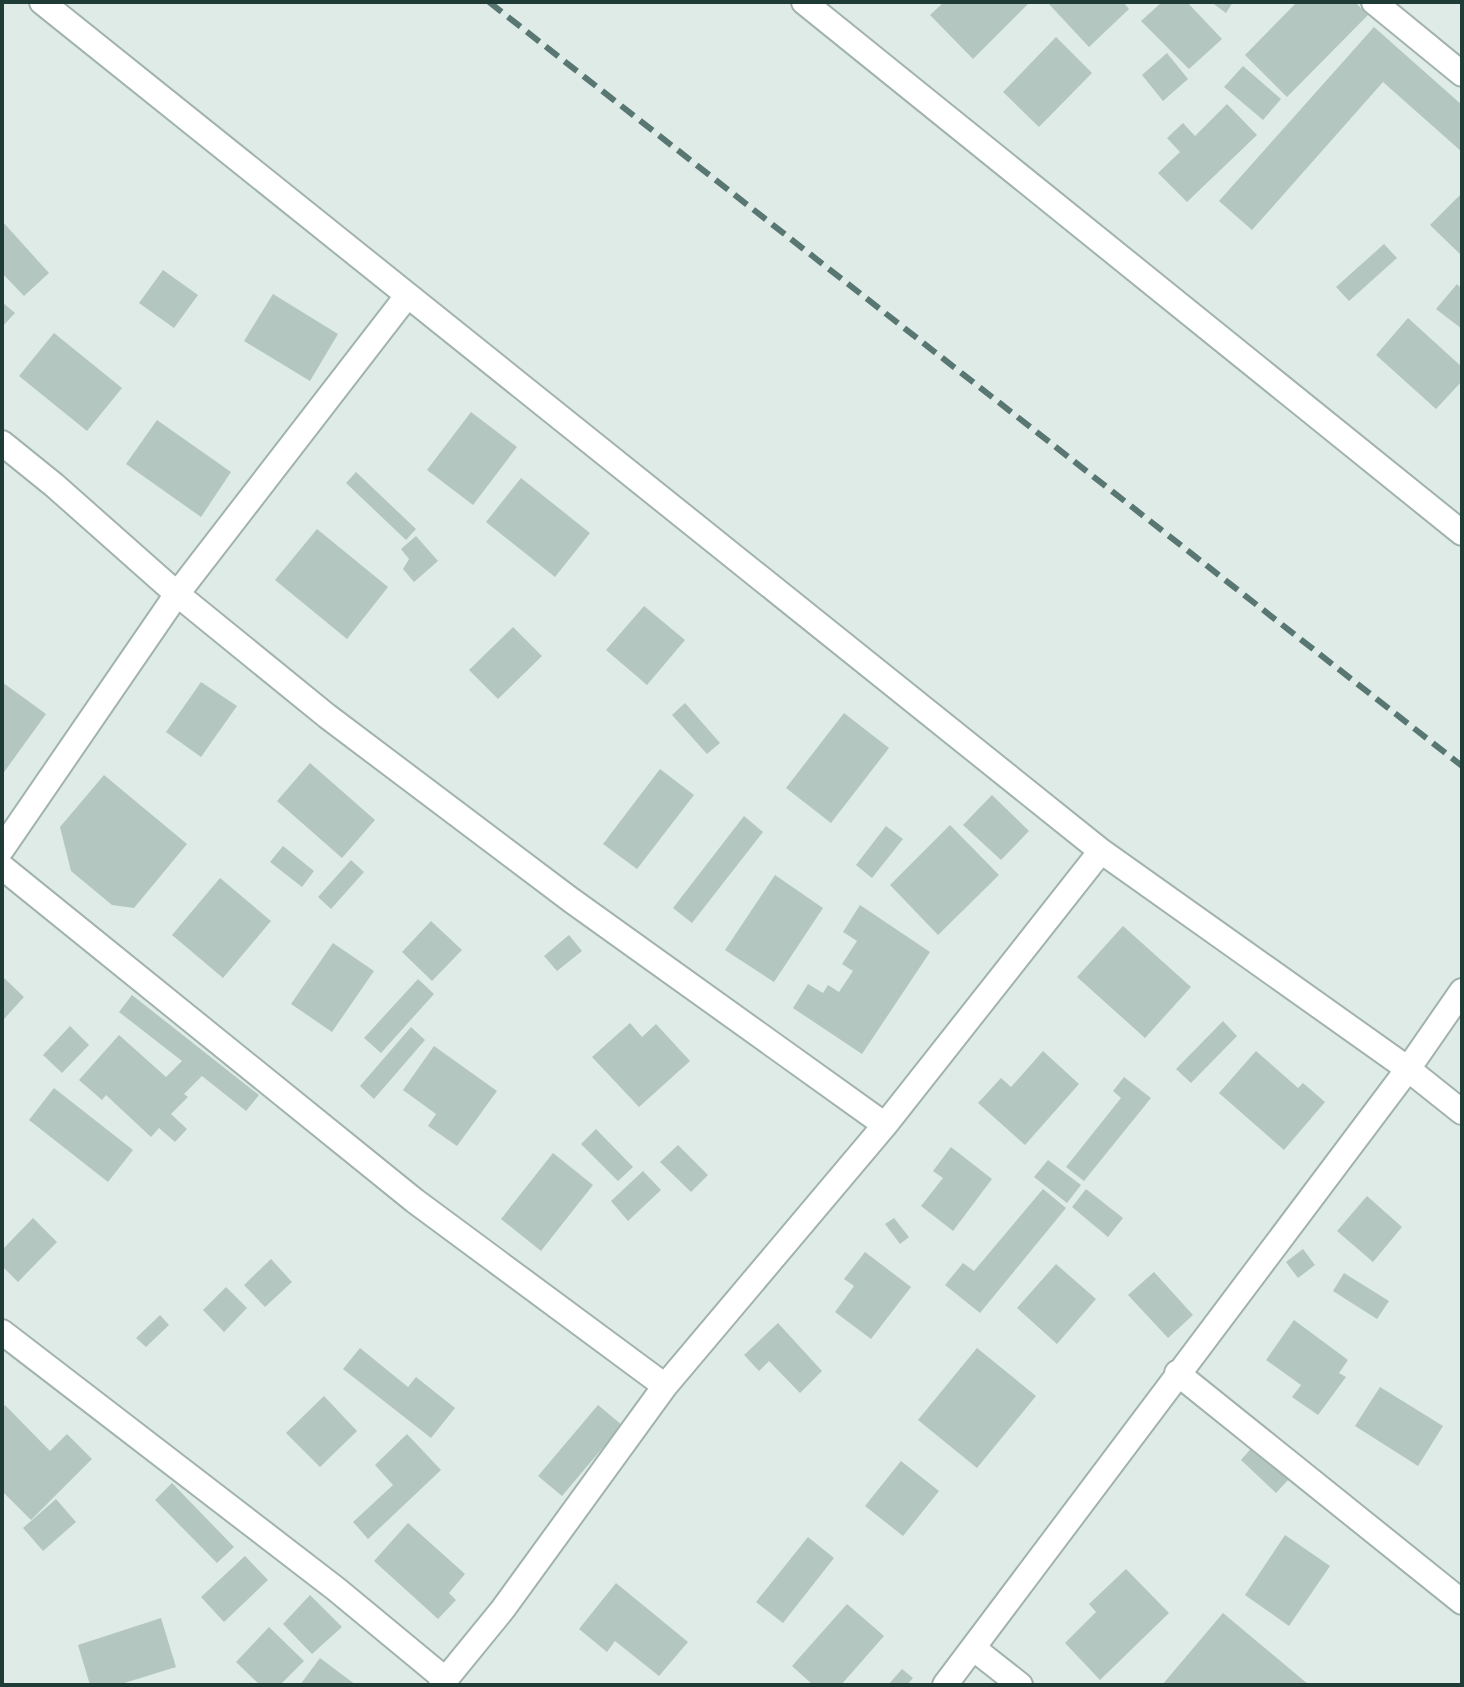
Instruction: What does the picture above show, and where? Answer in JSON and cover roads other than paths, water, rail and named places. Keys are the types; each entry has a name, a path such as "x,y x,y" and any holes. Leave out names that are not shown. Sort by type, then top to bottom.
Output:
{"street":[{"path":"42,2 1101,851 1408,1069 1462,1112"},
{"path":"804,2 1462,533"},
{"path":"1374,2 1462,74"},
{"path":"2,849 177,594 407,296"},
{"path":"2,443 177,594 327,716 571,900 885,1125"},
{"path":"2,1332 336,1589 443,1682 503,1609 665,1386 885,1125 1101,851"},
{"path":"2,867 415,1201 665,1386"},
{"path":"945,1685 1408,1069 1462,991"},
{"path":"1177,1373 1462,1602"},
{"path":"973,1648 1020,1685"}],"railway":[{"path":"489,2 1462,766"}]}
